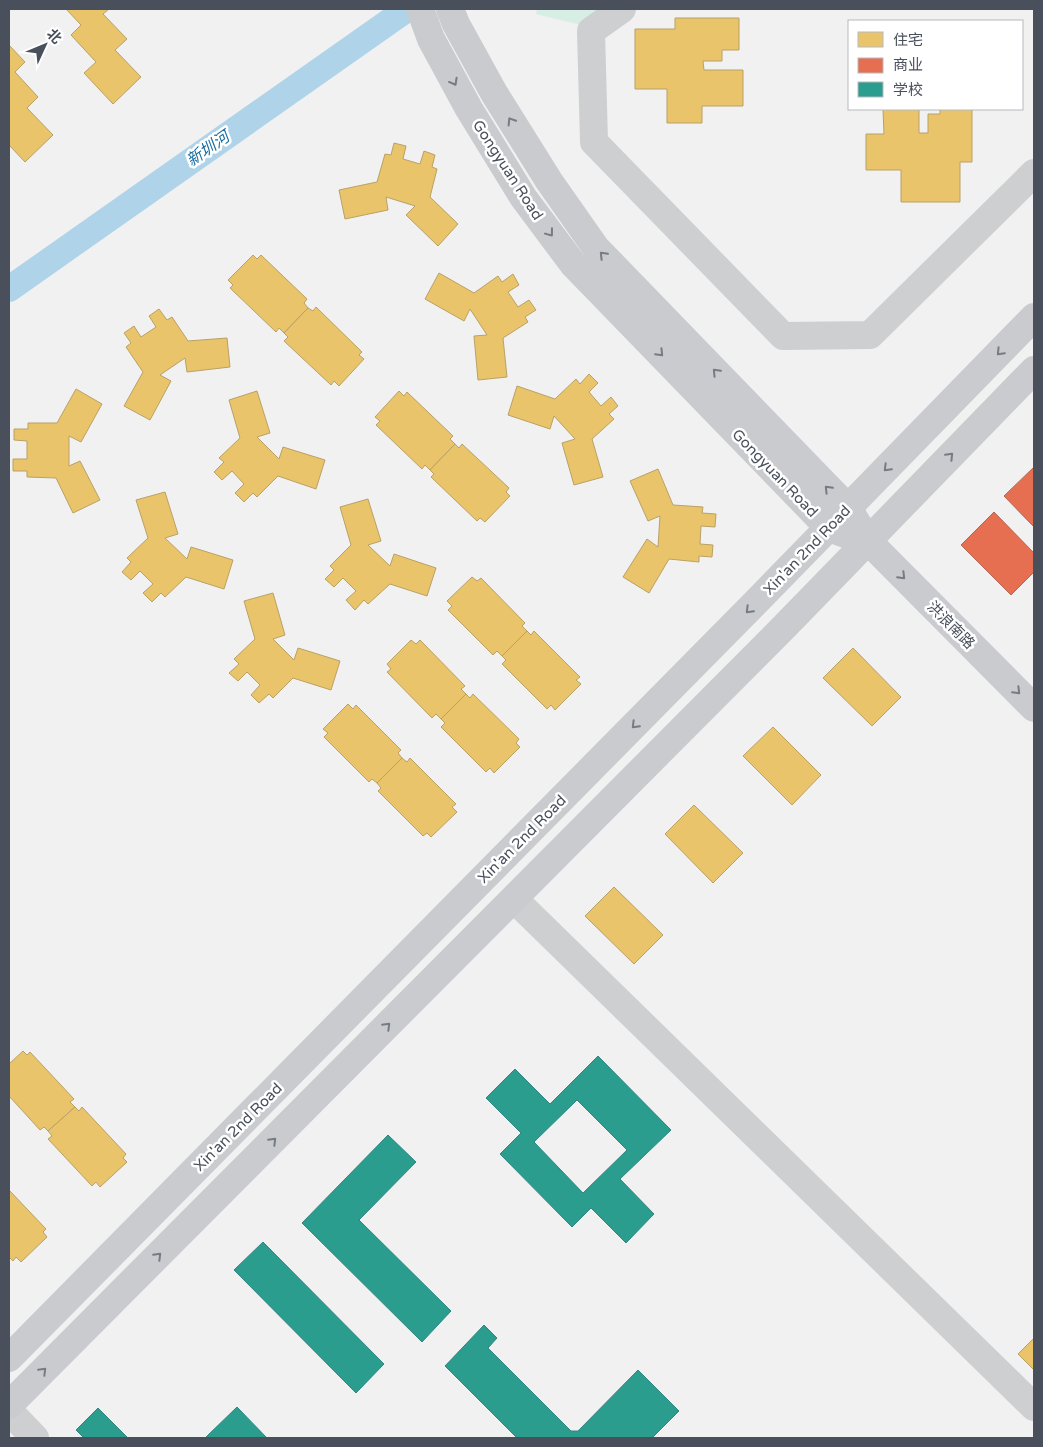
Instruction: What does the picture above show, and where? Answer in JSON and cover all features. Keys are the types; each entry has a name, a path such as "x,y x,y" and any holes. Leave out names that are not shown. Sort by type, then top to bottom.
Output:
{"main road":[{"name":"Gongyuan Road","path":"420,9 431,39 469,109 523,197 574,264 828,528 868,542"},
{"name":"Gongyuan Road","path":"453,16 494,93 549,181 596,248 848,508 868,542"},
{"name":"Xin'an 2nd Road","path":"9,1358 1034,317"},
{"path":"9,1405 868,542 1034,370"},
{"name":"洪浪南路","path":"868,542 1034,708"}],"lane":[{"path":"622,9 590,31 594,142 783,336 870,334 1034,173"},
{"path":"514,899 1034,1407"},
{"path":"9,1412 36,1438"}],"green space":[{"path":"537,9 602,9 581,25 536,14"}],"building: 住宅":[{"path":"66,9 109,9 103,14 127,39 115,50 141,77 113,104 84,73 96,62 71,35 81,25"},
{"path":"675,18 739,18 739,50 722,50 722,61 703,61 704,70 743,70 743,106 702,106 702,123 667,123 667,89 635,89 635,29 675,29"},
{"path":"9,45 25,62 15,72 38,97 27,108 53,135 25,162 9,145"},
{"path":"883,110 919,110 919,133 928,133 928,114 940,114 940,110 972,110 972,162 960,162 960,202 901,202 901,170 866,170 866,134 884,134"},
{"path":"394,143 406,146 403,159 420,164 424,151 435,155 432,167 437,169 430,197 458,224 438,246 406,215 415,206 386,197 388,210 345,219 339,190 377,182 385,154 391,155"},
{"path":"253,255 257,259 261,255 307,299 304,303 308,308 284,333 279,328 276,332 230,288 233,285 228,280"},
{"path":"439,273 474,293 498,276 502,282 513,274 519,285 508,292 518,307 529,300 536,310 525,317 528,322 503,338 507,377 478,380 474,336 487,335 470,309 464,321 425,299"},
{"path":"316,307 362,352 359,355 364,359 339,386 334,381 331,385 284,341 288,337 284,333 308,308 313,311"},
{"path":"159,309 167,320 172,317 188,341 227,338 230,367 187,372 185,358 160,375 171,381 150,420 124,406 143,372 126,347 131,343 124,333 134,326 141,337 156,327 149,316"},
{"path":"589,374 598,383 589,392 601,406 611,397 618,406 609,414 614,419 592,439 603,477 574,485 562,443 575,439 554,416 550,429 508,415 517,386 555,399 576,379 580,384"},
{"path":"76,389 102,404 81,442 69,436 69,466 80,461 100,500 73,513 56,478 27,477 27,471 13,471 13,459 27,459 27,441 14,440 14,429 28,429 28,423 57,423"},
{"path":"257,391 270,433 257,437 279,459 283,447 325,460 316,489 278,476 257,497 253,493 244,502 235,493 244,484 232,471 222,480 214,472 224,462 219,458 240,438 229,400"},
{"path":"399,391 404,396 407,392 453,436 450,439 455,444 430,470 425,465 422,469 376,425 380,421 375,417"},
{"path":"455,444 459,448 462,444 509,488 506,492 510,496 485,522 480,518 477,521 431,477 434,474 430,470"},
{"path":"658,469 673,505 703,507 702,513 716,514 715,527 701,526 700,544 713,545 712,557 699,556 699,562 669,559 649,593 623,577 647,539 658,547 660,516 648,521 630,481"},
{"path":"165,492 178,534 165,538 187,559 191,547 233,560 224,589 186,577 165,597 161,593 152,602 143,593 153,584 140,571 131,580 122,572 131,562 127,558 148,538 136,500"},
{"path":"368,499 381,541 368,545 390,566 394,554 436,568 427,596 390,584 368,604 364,600 355,610 346,600 356,591 343,578 334,587 325,579 334,570 330,566 351,545 340,507"},
{"path":"472,577 477,581 481,578 525,623 522,626 527,631 502,656 497,651 493,655 448,610 452,606 447,601"},
{"path":"273,593 285,635 273,639 294,660 298,648 340,661 331,690 293,678 273,698 269,694 259,703 251,695 260,685 247,672 238,681 229,673 239,664 234,659 255,639 244,601"},
{"path":"527,631 531,635 534,631 580,677 576,680 581,684 555,710 551,705 547,709 502,664 506,660 502,656"},
{"path":"411,640 416,644 420,640 465,686 461,689 466,694 441,719 436,714 432,718 387,672 391,669 387,664"},
{"path":"853,648 901,697 872,726 823,678"},
{"path":"466,694 470,698 473,694 519,739 516,743 520,747 494,773 490,768 486,772 441,727 445,723 441,719"},
{"path":"348,704 353,709 356,705 401,750 398,753 402,758 377,783 372,779 369,782 324,737 328,733 323,729"},
{"path":"773,727 821,775 792,805 743,756"},
{"path":"402,758 407,762 410,758 456,804 452,807 457,812 431,837 427,833 423,836 378,791 381,788 377,783"},
{"path":"694,805 743,853 713,883 665,834"},
{"path":"614,887 663,935 634,964 585,916"},
{"path":"23,1051 27,1055 30,1052 74,1099 70,1102 75,1107 48,1131 44,1127 40,1130 9,1096 9,1064"},
{"path":"75,1107 79,1111 82,1107 126,1154 123,1158 127,1162 100,1187 96,1182 92,1186 48,1139 52,1136 48,1131"},
{"path":"9,1190 46,1229 43,1232 47,1237 21,1262 16,1257 13,1261 9,1257"},
{"path":"1034,1338 1034,1370 1018,1354"}],"building: 商业":[{"path":"1034,467 1034,527 1004,496"},
{"path":"994,512 1034,553 1034,572 1011,595 961,545"}],"building: 学校":[{"path":"598,1056 671,1130 620,1179 654,1214 626,1243 591,1208 572,1227 500,1154 521,1133 486,1098 515,1069 550,1104","holes":["577,1100 627,1150 583,1193 534,1142"]},
{"path":"388,1135 416,1162 359,1220 451,1311 422,1342 302,1223"},
{"path":"263,1242 384,1364 356,1393 234,1270"},
{"path":"484,1325 497,1338 488,1348 571,1431 578,1431 638,1370 679,1411 652,1438 517,1438 445,1366"},
{"path":"237,1407 267,1438 205,1438"},
{"path":"98,1408 128,1438 84,1438 76,1430"}],"waterway":[{"name":"新圳河","path":"9,289 407,9"}]}
